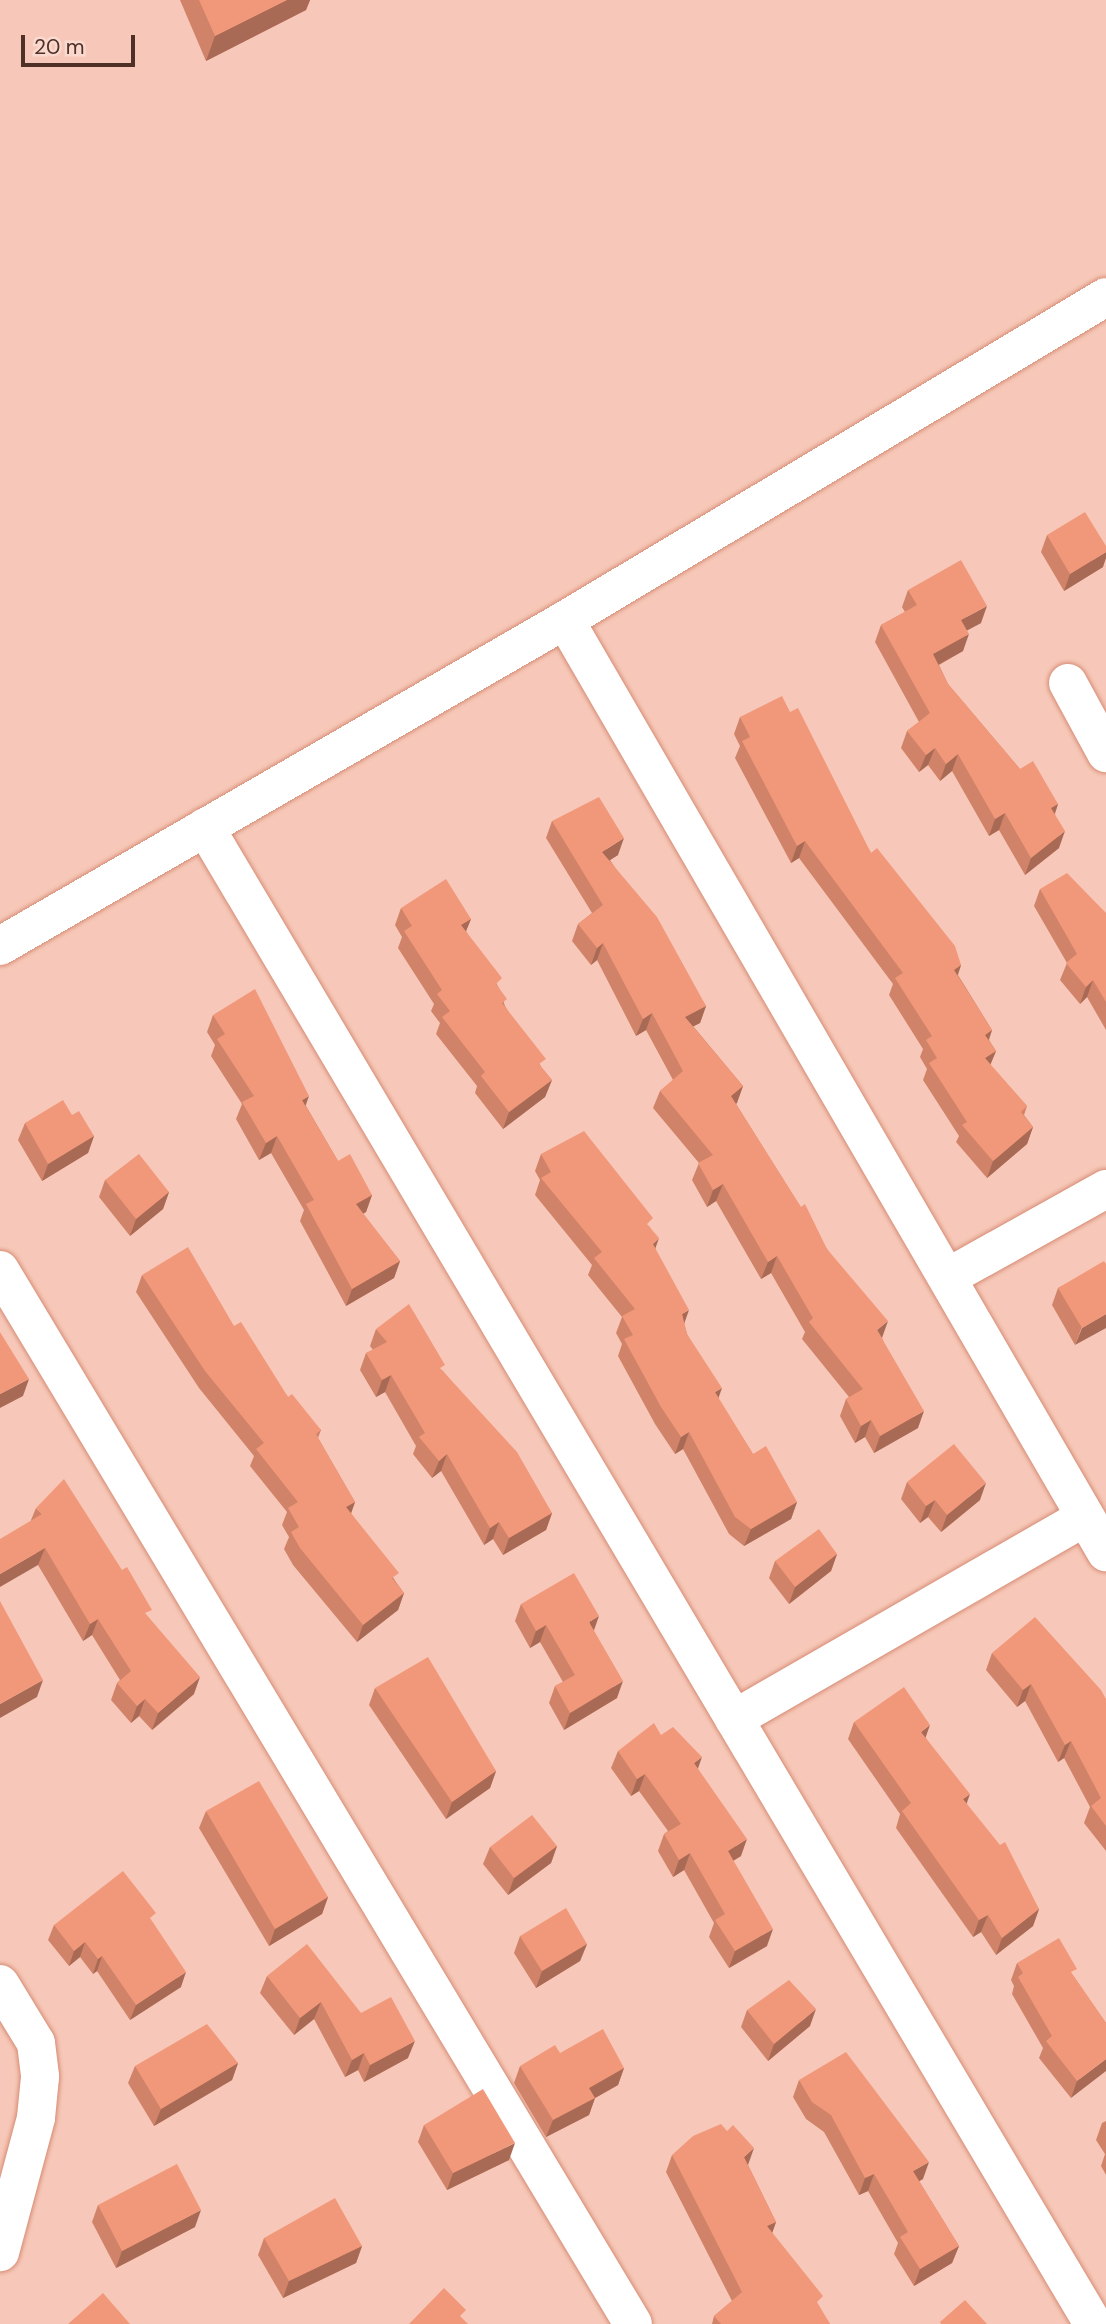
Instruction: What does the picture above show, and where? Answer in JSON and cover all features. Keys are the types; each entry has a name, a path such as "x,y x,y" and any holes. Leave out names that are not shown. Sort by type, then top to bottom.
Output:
{"street":[{"path":"0,946 565,620 1106,298"},
{"path":"565,620 1106,1552"},
{"path":"1068,683 1106,753"},
{"path":"205,827 1093,2324"},
{"path":"948,1277 1106,1189"},
{"path":"0,1270 633,2324"},
{"path":"734,1719 1085,1517"},
{"path":"0,1984 36,2043 40,2077 36,2118 0,2252"}],"building":[{"path":"199,0 287,0 215,36"},
{"path":"1085,512 1106,546 1106,552 1070,574 1047,535"},
{"path":"961,560 987,606 961,620 969,634 933,654 948,684 1020,769 1033,761 1058,804 1051,808 1065,831 1031,858 1005,813 995,819 958,754 946,764 935,748 926,755 907,731 930,713 881,625 917,605 908,590"},
{"path":"782,696 790,712 798,708 871,853 877,848 955,946 961,965 954,970 992,1030 985,1035 996,1051 985,1058 1027,1106 1021,1112 1033,1127 993,1161 962,1125 967,1122 929,1063 937,1058 926,1040 932,1036 895,978 903,973 805,841 797,846 742,741 750,737 740,717"},
{"path":"599,797 624,838 602,852 657,917 706,1006 685,1017 743,1086 731,1096 801,1207 805,1204 827,1249 888,1321 877,1330 924,1411 880,1436 871,1420 861,1426 846,1399 863,1389 809,1322 813,1318 777,1256 768,1262 723,1184 713,1190 698,1163 713,1155 660,1091 683,1071 652,1013 643,1019 603,943 597,948 578,924 603,905 552,821"},
{"path":"1067,873 1106,913 1106,1002 1093,980 1086,987 1066,963 1077,954 1040,889"},
{"path":"446,879 471,919 461,925 502,978 496,984 507,999 502,1003 546,1059 539,1064 552,1080 509,1112 481,1076 485,1072 442,1017 450,1011 437,994 442,990 404,931 412,926 401,908"},
{"path":"255,989 309,1096 302,1100 338,1161 350,1154 372,1195 356,1204 400,1261 352,1289 306,1204 314,1200 277,1136 266,1143 242,1102 254,1096 217,1039 225,1034 213,1015"},
{"path":"63,1100 72,1115 79,1111 94,1136 48,1164 25,1123"},
{"path":"584,1131 653,1218 647,1224 659,1238 653,1244 689,1310 682,1314 687,1334 722,1388 715,1392 753,1454 766,1446 797,1502 751,1529 735,1517 689,1432 681,1437 661,1407 624,1339 633,1335 622,1316 635,1309 594,1258 602,1252 541,1178 551,1172 541,1154"},
{"path":"139,1154 169,1192 136,1219 105,1180"},
{"path":"188,1247 234,1326 241,1322 288,1397 292,1394 321,1430 316,1434 355,1502 346,1507 399,1573 392,1578 404,1593 363,1625 300,1548 291,1532 299,1527 288,1508 298,1502 256,1449 264,1443 205,1371 142,1275"},
{"path":"1104,1261 1106,1314 1082,1328 1058,1288"},
{"path":"409,1304 445,1365 440,1368 517,1452 552,1513 509,1538 499,1522 490,1528 447,1454 439,1461 419,1437 425,1433 391,1375 382,1380 366,1353 387,1342 376,1329"},
{"path":"0,1332 29,1379 0,1394"},
{"path":"954,1444 986,1483 947,1515 935,1500 926,1506 907,1482"},
{"path":"64,1479 122,1570 127,1567 152,1610 145,1613 200,1677 158,1713 145,1699 137,1706 117,1683 131,1671 98,1619 90,1624 45,1548 0,1574 0,1539 42,1514 36,1508"},
{"path":"819,1529 837,1554 795,1587 775,1561"},
{"path":"574,1573 599,1616 589,1622 623,1681 570,1713 555,1686 575,1675 546,1625 536,1631 521,1604"},
{"path":"0,1601 43,1680 0,1704"},
{"path":"1035,1617 1101,1690 1106,1699 1106,1826 1091,1806 1101,1798 1071,1741 1065,1745 1031,1684 1023,1690 992,1653"},
{"path":"428,1657 496,1771 452,1802 375,1688"},
{"path":"904,1687 930,1725 921,1732 970,1794 963,1799 1000,1845 1005,1842 1039,1909 1002,1938 988,1915 979,1920 902,1811 911,1803 854,1722"},
{"path":"654,1723 661,1735 673,1727 702,1757 694,1763 747,1839 728,1851 773,1929 735,1951 715,1920 725,1914 690,1853 679,1860 664,1834 681,1824 645,1774 637,1779 618,1751"},
{"path":"259,1781 328,1897 275,1929 206,1811"},
{"path":"532,1815 557,1846 514,1878 490,1847"},
{"path":"123,1871 156,1913 150,1918 186,1972 136,2005 102,1956 98,1959 85,1942 74,1951 54,1925"},
{"path":"566,1908 587,1944 542,1971 520,1936"},
{"path":"1059,1938 1077,1969 1071,1972 1106,2023 1106,2059 1077,2081 1046,2041 1052,2036 1018,1977 1023,1973 1017,1963"},
{"path":"307,1944 361,2013 391,1997 415,2041 370,2065 364,2053 352,2060 321,2002 300,2018 267,1976"},
{"path":"789,1980 816,2009 774,2044 747,2010"},
{"path":"207,2024 238,2063 161,2109 135,2066"},
{"path":"603,2029 624,2068 589,2088 595,2098 553,2120 520,2066 555,2045 560,2053"},
{"path":"846,2052 929,2162 913,2171 959,2246 920,2269 900,2237 908,2232 874,2174 865,2178 831,2115 812,2102 799,2080"},
{"path":"483,2089 515,2143 453,2173 424,2125"},
{"path":"721,2124 727,2131 733,2125 754,2148 744,2157 776,2222 767,2226 823,2296 817,2302 830,2324 721,2324 714,2316 742,2292 672,2155 693,2136"},
{"path":"177,2164 201,2210 122,2251 98,2205"},
{"path":"335,2198 362,2246 289,2281 264,2238"},
{"path":"444,2288 466,2310 460,2316 468,2324 409,2324"},
{"path":"103,2293 130,2324 68,2324"},
{"path":"965,2300 987,2324 941,2324 940,2322"}]}
